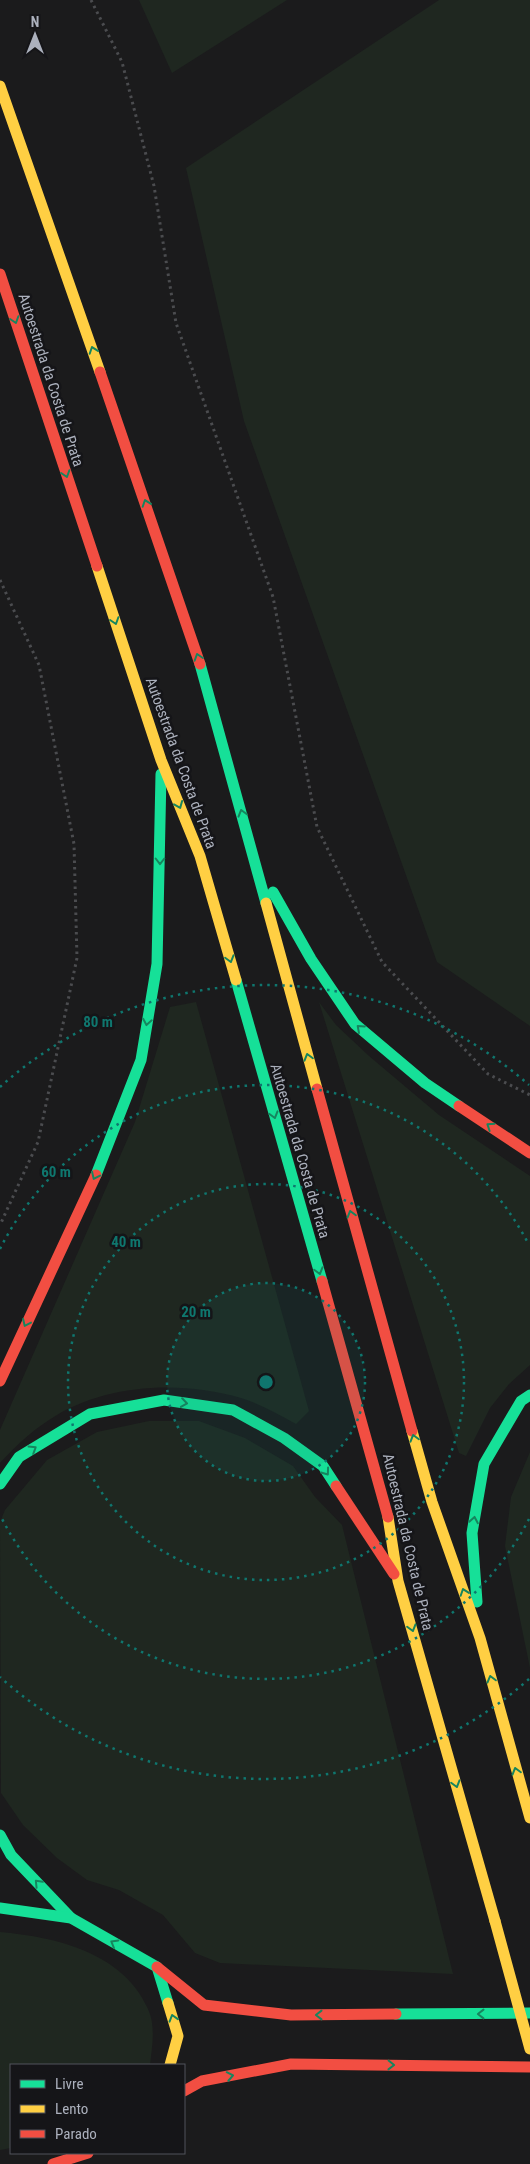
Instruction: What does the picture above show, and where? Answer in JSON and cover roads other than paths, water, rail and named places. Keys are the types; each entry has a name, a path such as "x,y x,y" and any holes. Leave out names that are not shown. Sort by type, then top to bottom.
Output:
{"main road":[{"name":"Autoestrada da Costa de Prata","path":"0,86 200,662 284,972 430,1493 480,1638 530,1818"},
{"name":"Autoestrada da Costa de Prata","path":"0,274 161,760 200,856 387,1508 398,1581 530,2049"},
{"path":"0,1381 99,1168 141,1060 157,964 161,760"},
{"path":"255,860 311,959 356,1024 425,1083 530,1154"},
{"path":"480,1638 472,1533 484,1464 522,1401 530,1395"},
{"path":"0,1484 19,1457 90,1414 164,1400 233,1410 284,1438 323,1466 398,1581"},
{"path":"0,1835 11,1854 72,1918 156,1967 204,2005 291,2015 530,2014"},
{"path":"0,1908 72,1918"},
{"path":"156,1967 178,2036 170,2064"},
{"path":"185,2090 202,2081 291,2064 530,2066"},
{"path":"54,2164 85,2154"}]}
